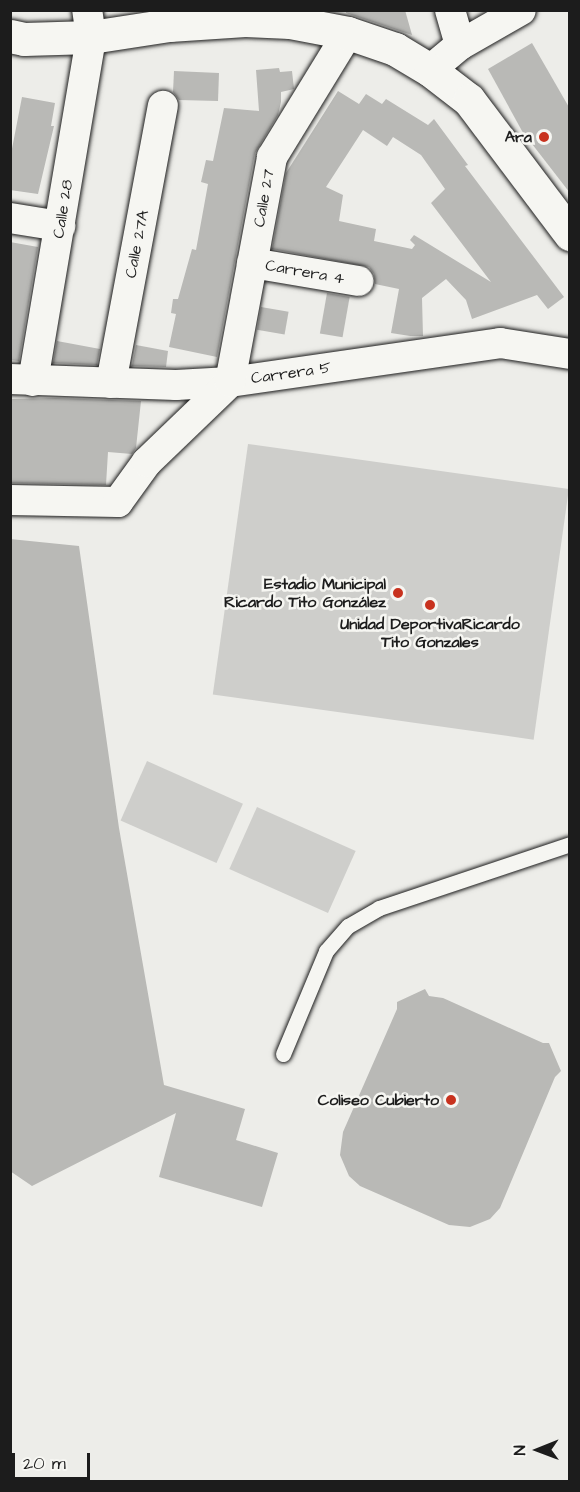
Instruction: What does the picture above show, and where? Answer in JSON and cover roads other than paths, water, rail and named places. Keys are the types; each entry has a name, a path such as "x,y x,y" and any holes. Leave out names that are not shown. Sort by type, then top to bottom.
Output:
{"main road":[{"path":"10,36 24,39 89,24 169,25 245,20 290,22 348,33 394,49 430,70 469,100 570,234"}],"street":[{"path":"450,10 460,45"},
{"path":"430,70 460,45 521,10"},
{"name":"Calle 28","path":"22,380 60,226 89,24"},
{"name":"Calle 27","path":"231,382 272,157 348,33"},
{"name":"Calle 27A","path":"111,383 163,106"},
{"path":"10,218 60,226"},
{"name":"Carrera 4","path":"252,263 358,281"},
{"name":"Carrera 5","path":"22,380 176,385 231,382 500,343 570,354"},
{"path":"24,501 118,502 147,462 231,382"}],"lane":[{"path":"283,1054 326,951 348,926 379,908 570,844"}],"place":[{"name":"Ara","path":"544,137"},
{"name":"Estadio Municipal Ricardo Tito González","path":"398,593"},
{"name":"Unidad DeportivaRicardo Tito Gonzales","path":"430,605"},
{"name":"Coliseo Cubierto","path":"451,1100"}]}
